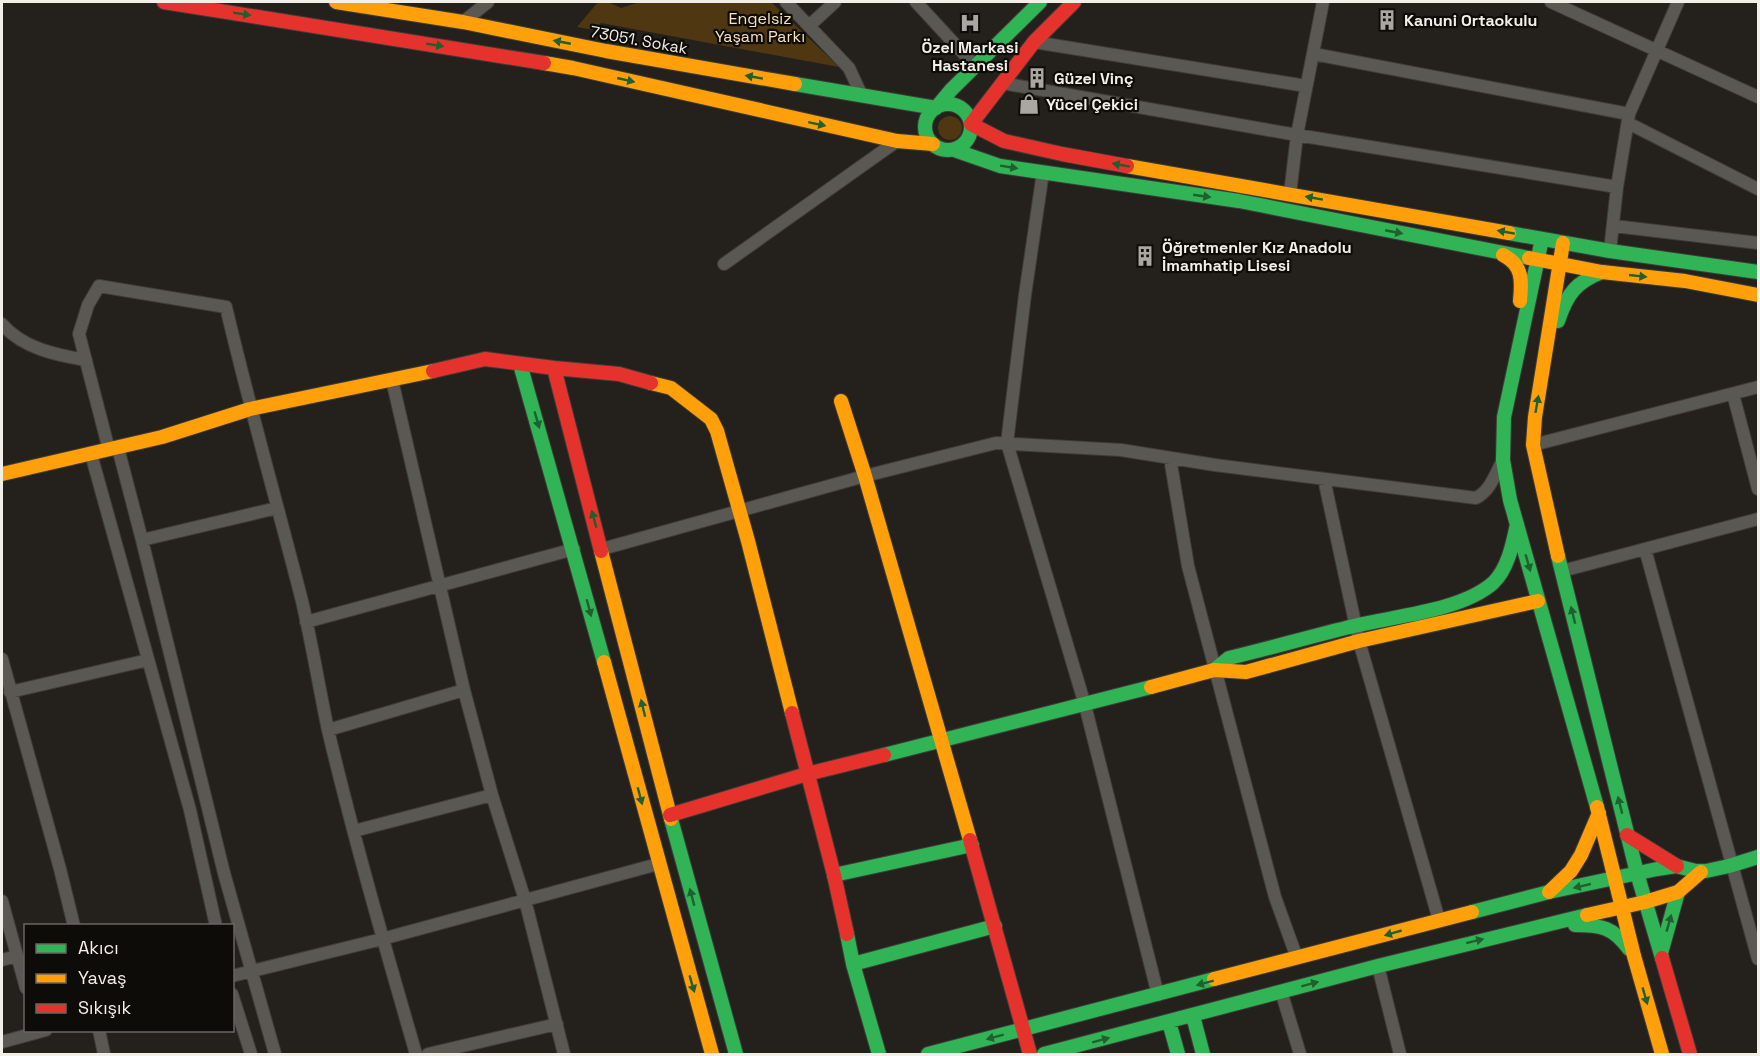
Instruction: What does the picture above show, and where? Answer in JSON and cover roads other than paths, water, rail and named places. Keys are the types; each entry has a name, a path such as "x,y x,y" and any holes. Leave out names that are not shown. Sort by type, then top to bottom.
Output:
{"main road":[{"path":"164,2 573,68 897,141 933,144"},
{"name":"73051. Sokak","path":"336,2 385,6 606,51 936,108"},
{"path":"1041,2 973,68 927,118 926,132 933,144 939,148 954,150 1000,166 1239,201 1602,273 1684,281 1758,296"},
{"path":"971,124 1034,42 1074,2"},
{"path":"885,100 935,95 973,68"},
{"path":"1000,87 990,112 997,128 1014,143"},
{"path":"936,108 948,105 961,108 969,118 971,124 969,138 954,150"},
{"path":"971,124 1004,141 1062,154 1563,243 1758,272"},
{"path":"1542,239 1504,417 1503,460 1510,500 1599,813 1634,956 1662,1054"},
{"path":"1563,243 1535,417 1533,446 1627,836 1690,1054"},
{"path":"1496,252 1511,258 1518,268 1522,283 1513,371"},
{"path":"1542,379 1562,309 1570,291 1581,281 1602,273"},
{"path":"2,474 162,437 250,409 485,359 619,374 672,388 711,419 717,431 740,510 834,875 854,964 879,1054"},
{"path":"520,364 574,549 658,864 712,1054"},
{"path":"554,368 670,815 736,1054"},
{"path":"841,401 942,740 1030,1054"},
{"path":"1214,670 1230,658 1436,608 1475,595 1495,582 1506,561 1517,523"},
{"path":"670,815 807,774 1085,705 1214,670 1246,672 1359,641 1538,601"},
{"path":"1549,892 1571,871 1581,855 1599,813"},
{"path":"1627,836 1677,866 1701,872 1758,857"},
{"path":"834,875 972,845"},
{"path":"928,1054 1549,892 1677,866"},
{"path":"1044,1054 1544,924 1645,902 1678,892 1701,872"},
{"path":"1660,954 1678,892"},
{"path":"1544,924 1603,926 1618,933 1634,956"},
{"path":"854,964 995,926"},
{"path":"1193,1016 1203,1054"},
{"path":"1169,1022 1178,1054"}],"street":[{"path":"463,22 488,2"},
{"path":"786,2 849,68 861,96"},
{"path":"810,26 835,2"},
{"path":"916,2 973,68"},
{"path":"1290,194 1297,135 1323,2"},
{"path":"1551,2 1758,97"},
{"path":"1611,251 1617,187 1628,119 1678,2"},
{"path":"1034,42 1306,86"},
{"path":"1314,54 1628,119 1758,189"},
{"path":"1000,87 1617,187"},
{"path":"724,264 897,141"},
{"path":"1043,172 1007,443 1085,705 1158,995"},
{"path":"1614,226 1758,243"},
{"path":"275,1054 224,873 142,540 79,334 88,305 99,286 226,307 250,409 306,622 328,730 382,939 416,1054"},
{"path":"2,324 24,342 69,357 86,360"},
{"path":"392,380 464,690 492,795 525,900 564,1054"},
{"path":"1533,446 1758,387"},
{"path":"1733,394 1758,489"},
{"path":"602,549 865,476 996,443 1121,450 1476,498 1489,486 1503,460"},
{"path":"90,454 190,810 216,924"},
{"path":"1170,458 1188,566 1214,670 1275,897 1297,958"},
{"path":"1324,478 1359,641 1439,920"},
{"path":"142,540 277,508"},
{"path":"1562,571 1758,519"},
{"path":"306,622 574,549"},
{"path":"1645,549 1758,959"},
{"path":"2,659 3,673 60,869 74,924"},
{"path":"10,692 148,660"},
{"path":"328,730 464,690"},
{"path":"354,831 492,795"},
{"path":"234,976 382,939 658,864"},
{"path":"2,901 24,981"},
{"path":"2,960 17,956"},
{"path":"1378,966 1401,1054"},
{"path":"1281,991 1300,1054"},
{"path":"234,1000 251,1054"},
{"path":"428,1054 557,1024"},
{"path":"2,1042 37,1032"},
{"path":"99,1032 104,1054"}],"place":[{"name":"Kanuni Ortaokulu","path":"1387,20"},
{"name":"Özel Markasi Hastanesi","path":"970,23"},
{"name":"Güzel Vinç","path":"1037,78"},
{"name":"Yücel Çekici","path":"1029,104"},
{"name":"Öğretmenler Kız Anadolu İmamhatip Lisesi","path":"1145,256"}],"park label":[{"name":"Engelsiz Yaşam Parkı","path":"760,27"}]}
